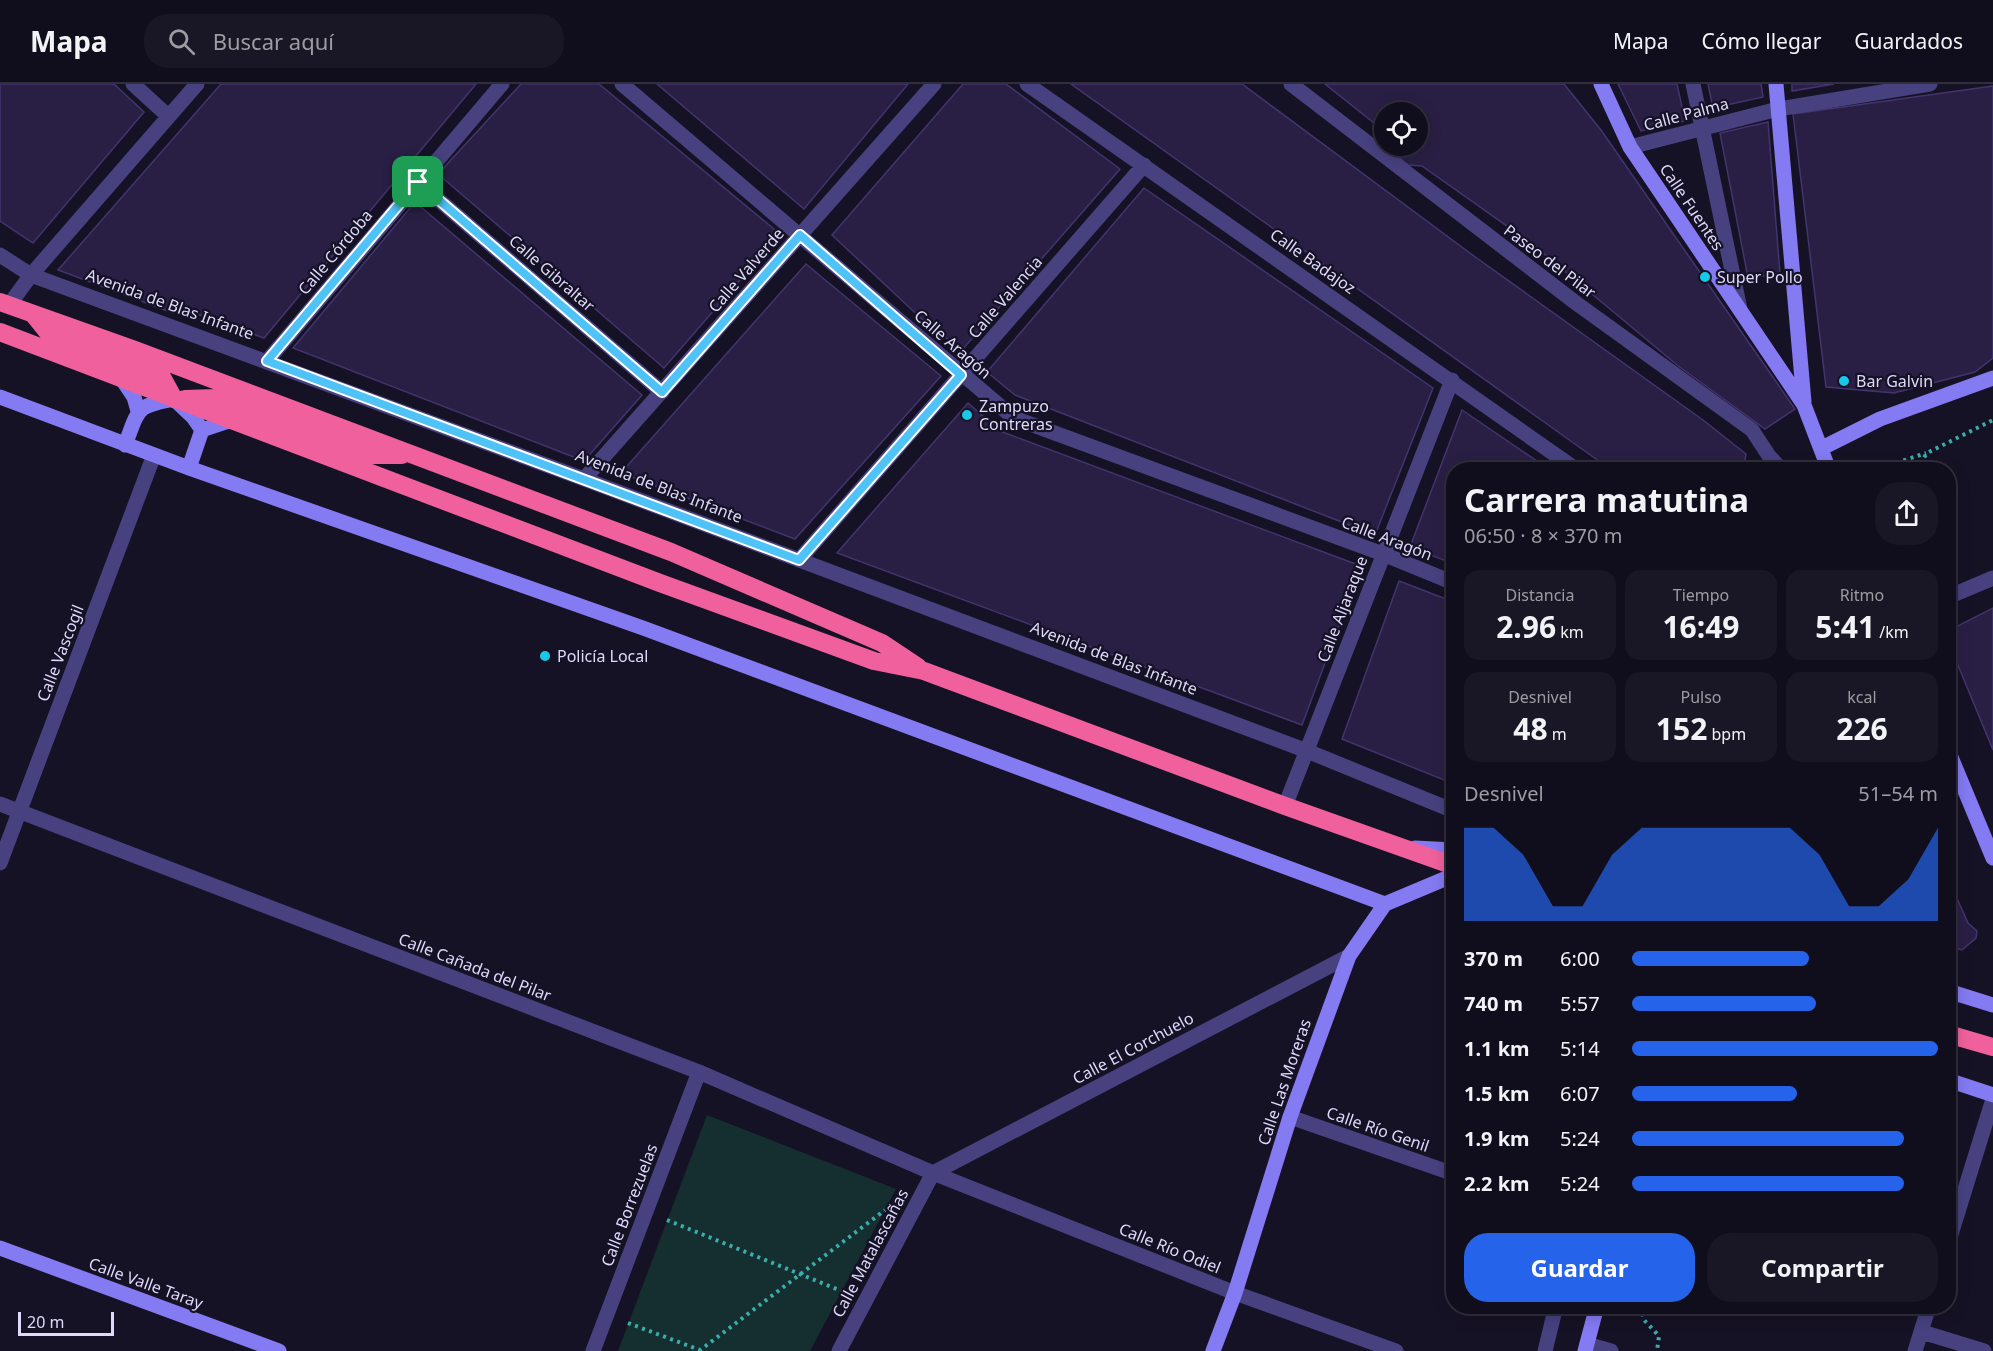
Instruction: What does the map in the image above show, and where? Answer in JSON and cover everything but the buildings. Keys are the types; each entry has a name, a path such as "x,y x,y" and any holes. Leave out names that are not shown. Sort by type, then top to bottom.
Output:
{"highway":[{"path":"5,303 671,552 882,643 924,671"},
{"path":"32,313 49,334 162,377 174,399"},
{"path":"0,332 660,583 874,661 924,671 1285,806 1446,863"},
{"path":"174,399 217,398 371,455 413,455"},
{"path":"1956,1036 1993,1047"}],"street":[{"path":"133,84 168,116"},
{"path":"5,303 196,84"},
{"name":"Calle Córdoba","path":"267,361 502,84"},
{"name":"Calle Aragón","path":"622,84 1014,418 1383,554 1446,580"},
{"name":"Calle Valverde","path":"584,479 934,84"},
{"name":"Calle Badajoz","path":"1027,84 1566,462"},
{"name":"Paseo del Pilar","path":"1291,84 1576,303 1752,430 1775,462"},
{"name":"Calle Fuentes","path":"1601,84 1630,147 1804,405"},
{"path":"1693,84 1704,127 1740,309"},
{"path":"1776,84 1804,405 1826,462"},
{"name":"Calle Palma","path":"1630,147 1778,109 1929,84"},
{"name":"Calle Valencia","path":"799,560 1144,165"},
{"name":"Calle Gibraltar","path":"418,182 662,392"},
{"name":"Avenida de Blas Infante","path":"0,255 31,275 584,479 1307,751 1446,808"},
{"path":"1822,448 1880,419 1993,378"},
{"path":"122,379 134,397 138,411"},
{"name":"Calle Aljaraque","path":"1307,751 1452,380"},
{"path":"0,398 189,468 643,628 1385,904 1446,878"},
{"path":"125,444 138,411 151,403 174,399 193,417 202,430"},
{"path":"202,430 232,420"},
{"path":"189,468 202,430"},
{"name":"Calle Vascogil","path":"0,863 154,455"},
{"path":"1956,594 1993,578"},
{"path":"1285,806 1307,751"},
{"path":"1956,769 1993,858"},
{"name":"Calle Cañada del Pilar","path":"0,804 699,1072 933,1173"},
{"path":"1406,848 1446,850"},
{"name":"Calle Las Moreras","path":"1213,1351 1235,1293 1290,1117 1349,956 1385,904"},
{"name":"Calle El Corchuelo","path":"933,1173 1349,956"},
{"path":"1956,994 1993,1005"},
{"name":"Calle Borrezuelas","path":"593,1351 699,1072"},
{"path":"1956,1083 1993,1097 1956,1218"},
{"name":"Calle Río Genil","path":"1290,1117 1446,1171"},
{"name":"Calle Río Odiel","path":"933,1173 1235,1293 1396,1351"},
{"name":"Calle Matalascañas","path":"839,1351 933,1173"},
{"name":"Calle Valle Taray","path":"0,1248 279,1351"},
{"path":"1545,1351 1554,1314"},
{"path":"1596,1314 1586,1347 1611,1351"},
{"path":"1915,1351 1927,1314"},
{"path":"1922,1332 1984,1351"}],"path":[{"path":"1899,462 1927,453 1993,420"},
{"path":"1921,462 1927,453"},
{"path":"625,1322 700,1351 894,1203"},
{"path":"664,1219 847,1293"},
{"path":"1643,1314 1644,1320 1659,1336 1657,1351"}],"green space":[{"path":"707,1115 896,1189 810,1351 618,1351"}],"place":[{"name":"Super Pollo","path":"1705,277"},
{"name":"Bar Galvin","path":"1844,381"},
{"name":"Zampuzo Contreras","path":"967,415"},
{"name":"Policía Local","path":"545,656"}],"route":[{"path":"418,182 662,392 800,235 961,375 799,560 267,361 418,182"}]}
